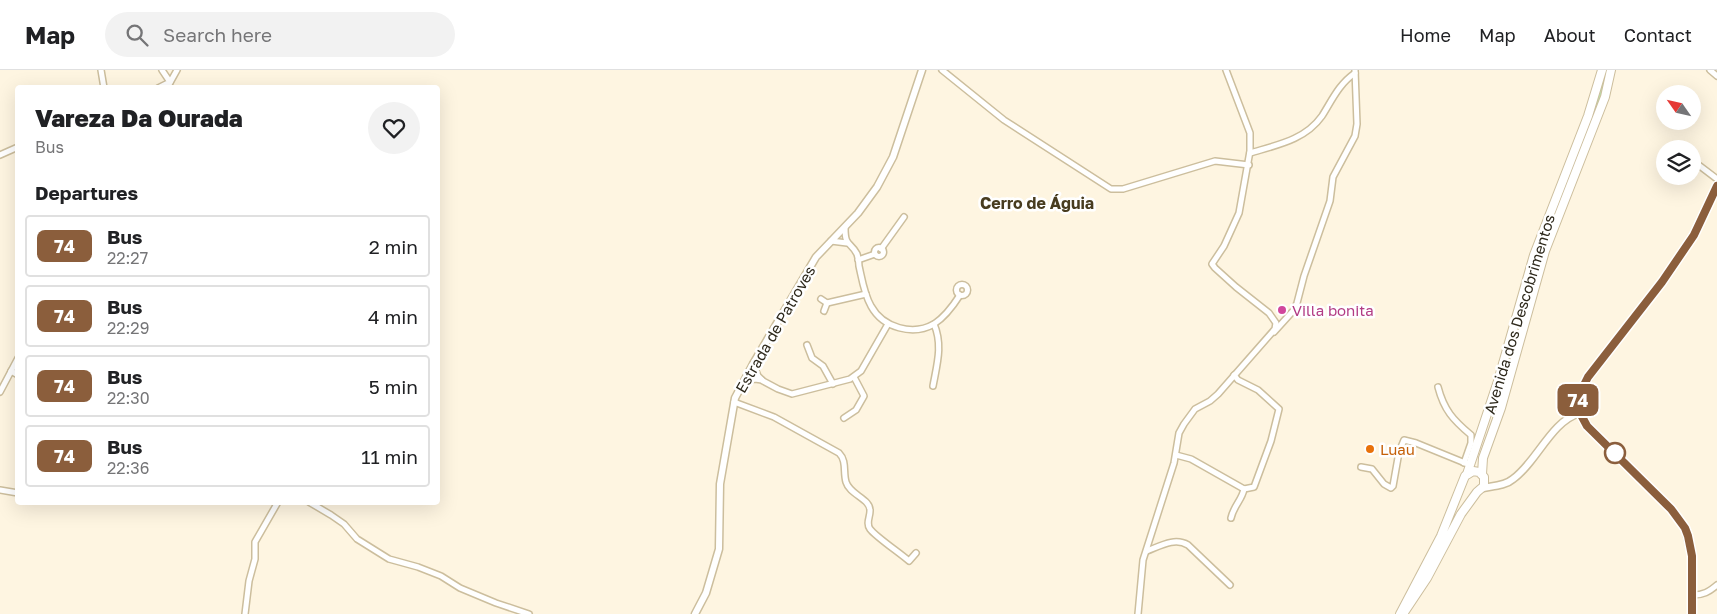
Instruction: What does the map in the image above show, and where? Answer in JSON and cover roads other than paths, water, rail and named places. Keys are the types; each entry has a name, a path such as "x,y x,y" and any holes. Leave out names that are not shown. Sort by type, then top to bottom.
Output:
{"main road":[{"name":"Avenida dos Descobrimentos","path":"1401,614 1441,536 1465,478 1467,464 1495,390 1534,255 1588,116 1602,70"},
{"name":"Avenida dos Descobrimentos","path":"1482,474 1483,458 1501,408 1545,251 1605,97 1611,70"},
{"path":"1401,614 1427,578 1461,514 1480,490 1485,480 1482,474 1476,471 1465,478 1468,490 1480,490"}],"street":[{"path":"101,70 104,85"},
{"path":"162,70 170,82"},
{"path":"168,85 177,70"},
{"name":"Estrada de Patroves","path":"694,614 706,593 719,549 720,484 734,402 753,364 816,257 868,202 893,157 922,70"},
{"path":"942,70 1004,120 1110,188 1123,189 1215,161 1248,165"},
{"path":"1226,70 1250,133 1250,153 1239,213 1224,246 1212,264 1236,287 1282,324"},
{"path":"1710,70 1717,76"},
{"path":"1250,153 1296,138 1311,128 1321,117 1342,85 1355,72"},
{"path":"1138,614 1143,560 1176,455 1179,433 1189,416 1218,394 1294,310 1330,201 1333,177 1355,136 1357,124 1355,72"},
{"path":"164,85 170,82"},
{"path":"0,155 15,149"},
{"path":"1701,167 1717,179"},
{"path":"1692,614 1691,546 1685,528 1680,519 1587,426 1580,413 1578,397 1588,377 1662,282 1694,235 1717,186"},
{"path":"858,260 875,254 882,256 881,248 904,217"},
{"path":"845,228 846,243 857,255 871,307 888,324 903,329 922,329 934,324 949,310 960,295"},
{"path":"831,241 846,243"},
{"path":"821,299 827,303 866,294"},
{"path":"824,312 827,303"},
{"path":"1270,313 1276,323 1272,334"},
{"path":"744,382 755,379 763,381 792,394 854,377 861,371 888,324"},
{"path":"933,386 940,342 934,324"},
{"path":"807,345 812,358 824,366 833,384"},
{"path":"0,392 15,364"},
{"path":"753,364 758,376 763,381"},
{"path":"11,371 15,373"},
{"path":"1176,455 1190,459 1244,489 1254,487 1261,472 1279,409 1258,390 1238,380 1234,375"},
{"path":"844,418 856,410 864,396 854,377"},
{"path":"1361,467 1372,469 1384,484 1391,488 1393,486 1399,452 1404,440 1467,464 1471,435 1448,412 1442,403 1438,387"},
{"path":"734,402 774,417 839,453 845,464 846,482 849,488 868,504 870,508 868,525 870,529 909,560 916,553"},
{"path":"1480,490 1510,482 1524,469 1559,426 1573,415 1580,413"},
{"path":"1231,518 1233,507 1244,489"},
{"path":"0,490 15,492"},
{"path":"245,614 256,542 276,505"},
{"path":"314,505 344,524 357,539 389,559 441,576 460,588 529,614"},
{"path":"1147,551 1173,541 1182,541 1230,585"},
{"path":"1693,595 1709,592 1717,585"}],"place":[{"name":"Villa bonita","path":"1282,310"},
{"name":"Luau","path":"1370,449"}],"district":[{"name":"Cerro de Águia","path":"1037,203"}]}
